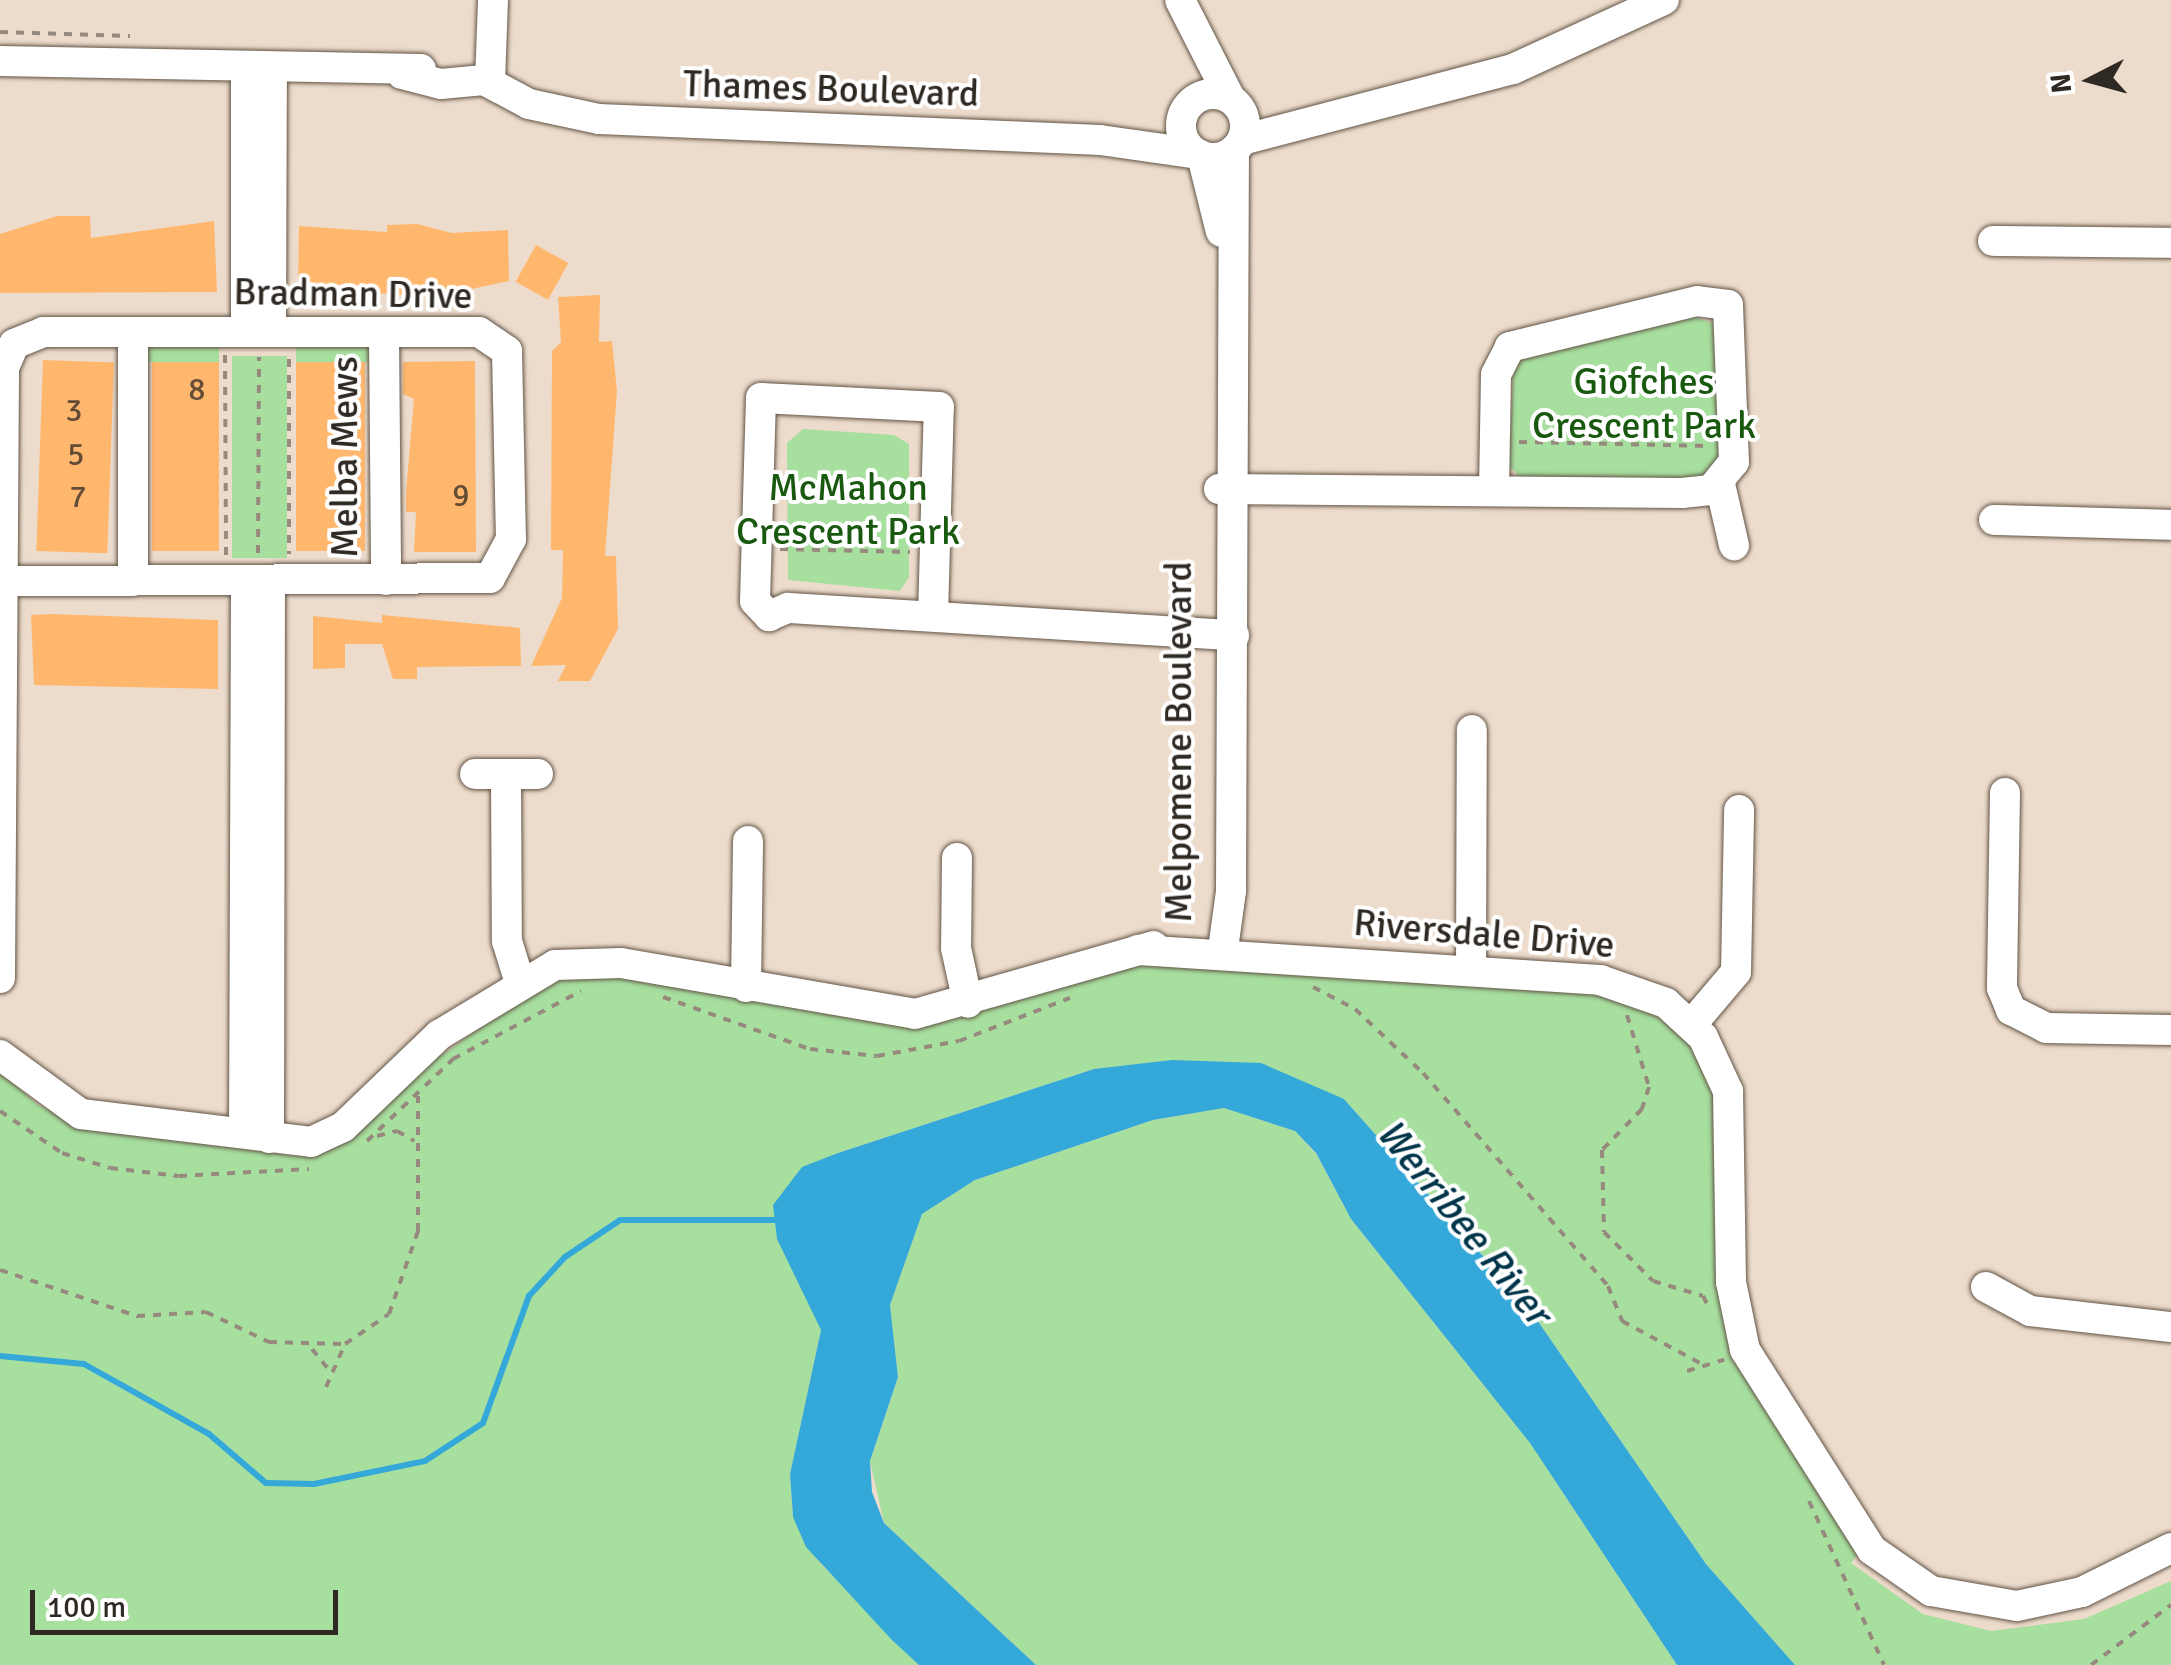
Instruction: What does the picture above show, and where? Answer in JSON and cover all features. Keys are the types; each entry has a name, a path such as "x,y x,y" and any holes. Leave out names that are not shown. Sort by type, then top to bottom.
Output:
{"street":[{"path":"492,73 494,0"},
{"path":"1180,0 1237,124 1321,112 1513,69 1664,0"},
{"name":"Melpomene Boulevard","path":"1194,34 1190,103 1182,132 1200,155 1222,245 1228,489"},
{"name":"Thames Boulevard","path":"0,60 402,74 492,73 560,108 614,120 1100,140 1200,155 1237,124 1190,103 1100,140"},
{"path":"250,332 259,70"},
{"name":"Melpomene Boulevard","path":"1223,940 1237,124"},
{"path":"1993,242 2171,243"},
{"path":"1494,490 1496,376 1510,346 1710,299 1728,305 1734,322 1734,446 1720,484 1734,545"},
{"name":"Bradman Drive","path":"4,581 133,581 250,575 481,580 504,565 511,384 507,352 489,334 43,332 7,342"},
{"path":"133,581 134,332"},
{"name":"Melba Mews","path":"384,333 386,580"},
{"path":"0,978 7,342"},
{"path":"933,616 939,407 768,394 757,403 761,548 755,602 769,616 788,608 1226,634"},
{"path":"1228,489 1698,493 1720,484"},
{"path":"1994,520 2171,525"},
{"path":"250,575 258,737 256,1136"},
{"path":"1470,970 1472,730"},
{"path":"474,774 538,774"},
{"path":"506,777 507,941 519,980"},
{"path":"2005,793 2002,988 2011,1010 2046,1028 2171,1030"},
{"path":"1739,810 1736,972 1692,1024 1728,1091 1731,1282 1745,1350 1872,1550 1931,1591 2001,1606 2082,1592 2171,1548"},
{"path":"746,986 748,841"},
{"path":"956,858 956,948 968,1004"},
{"name":"Riversdale Drive","path":"0,1055 82,1114 256,1136 334,1134 413,1056 519,980 603,961 904,1014 968,1004 1138,950 1223,940 1258,961 1316,976 1470,970 1630,987 1692,1024"},
{"path":"1986,1287 2030,1311 2171,1327"}],"path":[{"path":"250,332 250,575"},
{"path":"250,332 250,575"},
{"path":"1495,441 1734,446"},
{"path":"761,548 935,553"},
{"path":"1316,976 1423,1073 1608,1286 1622,1321 1700,1363"},
{"path":"361,1145 499,1031 598,987"},
{"path":"655,994 810,1049 877,1056 959,1041 1083,992"},
{"path":"1616,1007 1628,1020 1645,1052 1649,1087 1602,1150 1604,1232 1653,1281 1703,1296 1713,1319"},
{"path":"326,1387 328,1369 345,1344 389,1314 418,1231 414,1142 418,1096"},
{"path":"0,1110 62,1153 110,1168 179,1176 320,1165"},
{"path":"372,1138 396,1132 414,1142"},
{"path":"0,1270 137,1316 206,1312 269,1342 312,1349 345,1344"},
{"path":"312,1349 328,1369"},
{"path":"1725,1353 1735,1372"},
{"path":"1687,1371 1700,1363 1729,1360"},
{"path":"1809,1504 1884,1665"},
{"path":"2091,1665 2171,1605"}],"green space":[{"name":"Giofches Crescent Park","path":"1691,316 1719,325 1723,455 1706,480 1520,477 1509,466 1514,358"},
{"path":"143,342 219,342 219,362 143,362"},
{"path":"296,342 372,342 372,362 296,362"},
{"path":"232,356 287,356 287,558 232,558"},
{"name":"McMahon Crescent Park","path":"803,429 894,435 909,444 909,577 900,591 788,580 787,443"},
{"path":"1136,963 1598,991 1658,1012 1691,1041 1713,1080 1733,1348 1858,1554 1851,1563 1923,1614 1991,1631 2084,1619 2171,1581 2171,1665 1795,1665 1706,1564 1528,1307 1344,1099 1094,1069 838,1153 773,1219 821,1330 790,1474 793,1517 821,1564 919,1665 0,1665 0,1071 38,1105 93,1130 296,1156 551,979 600,973 920,1026"},
{"path":"1224,1108 1295,1131 1316,1154 1351,1219 1530,1443 1677,1665 1036,1665 884,1523 870,1461 898,1377 890,1305 922,1214 975,1180 1153,1120"}],"water":[{"path":"1172,1060 1261,1063 1344,1099 1528,1307 1706,1564 1795,1665 1677,1665 1530,1443 1351,1219 1316,1153 1295,1131 1224,1108 1153,1120 975,1180 922,1214 890,1305 898,1377 870,1461 872,1492 884,1523 1036,1665 919,1665 891,1639 806,1547 793,1517 790,1474 821,1330 777,1239 773,1205 802,1167 838,1153 1094,1069"}],"building":[{"path":"57,216 90,216 91,238 214,221 217,292 0,293 0,234"},
{"path":"417,224 452,233 508,230 509,281 439,296 298,290 299,226 387,232 387,225"},
{"path":"536,245 568,263 548,300 516,282"},
{"path":"600,295 599,342 612,341 617,391 605,556 616,556 618,629 590,681 558,681 566,665 531,666 562,598 563,550 551,550 552,351 561,342 558,297"},
{"path":"43,360 114,362 107,553 36,551"},
{"path":"475,361 476,552 414,552 416,512 406,512 406,492 414,399 403,394 403,362"},
{"path":"152,362 219,362 219,551 152,551"},
{"path":"296,362 365,362 365,551 296,551"},
{"path":"31,615 218,620 218,689 34,685"},
{"path":"382,615 520,628 521,666 417,667 417,679 393,679 382,644 345,644 345,668 313,669 313,616 382,623"}],"waterway":[{"path":"0,1356 84,1364 209,1434 266,1483 314,1484 425,1461 483,1423 529,1296 565,1257 620,1220 779,1220"}],"water label":[{"name":"Werribee River","path":"1464,1222"}]}
